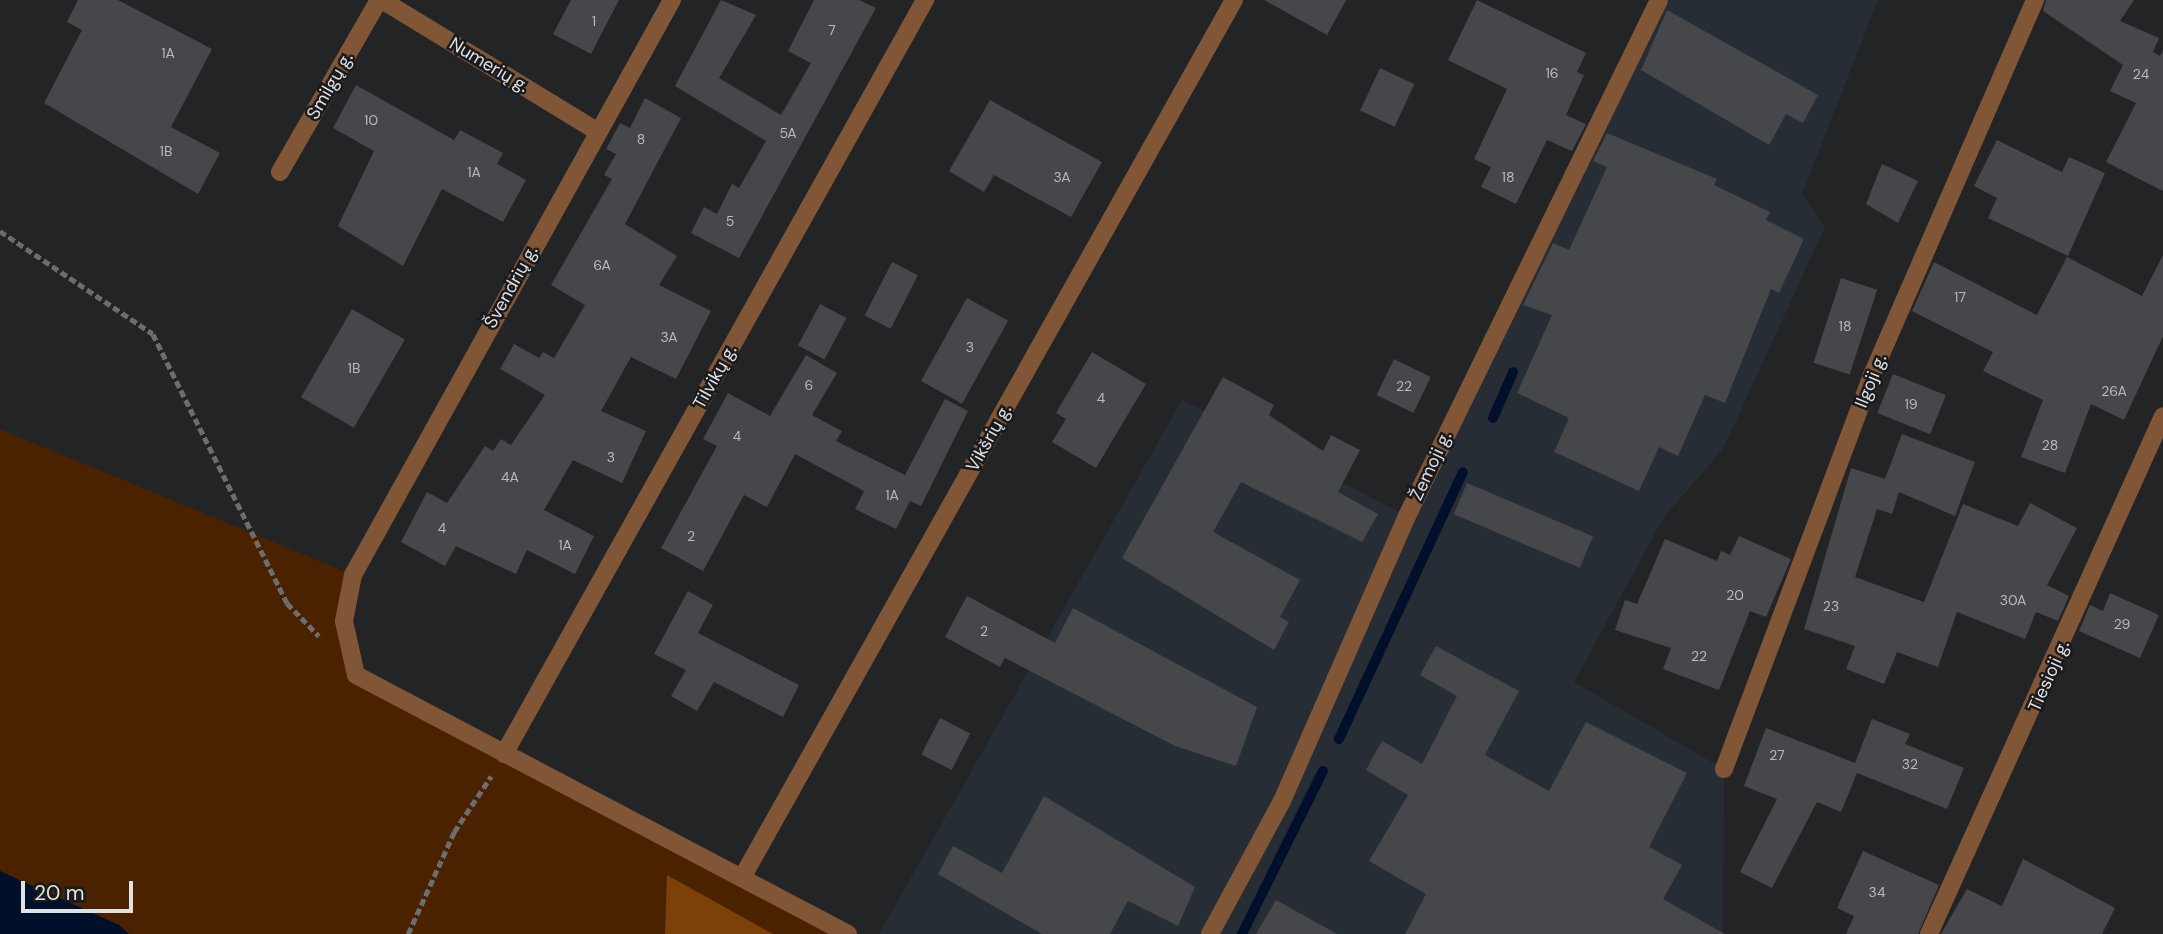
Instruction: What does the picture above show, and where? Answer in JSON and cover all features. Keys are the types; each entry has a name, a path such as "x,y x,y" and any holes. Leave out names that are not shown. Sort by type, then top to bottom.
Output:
{"street":[{"name":"Numerių g.","path":"380,0 597,131"},
{"name":"Smilgų g.","path":"281,172 380,0"},
{"name":"Švendrių g.","path":"356,675 344,621 353,575 672,0"},
{"name":"Tilvikų g.","path":"505,754 925,0"},
{"name":"Vikšrių g.","path":"743,876 1234,0"},
{"name":"Žemoji g.","path":"1210,934 1282,801 1450,425 1659,0"},
{"name":"Ilgoji g.","path":"1724,769 1872,375 2035,0"},
{"name":"Tiesioji g.","path":"1930,934 2163,416"},
{"path":"356,675 743,876 848,934"}],"path":[{"path":"0,231 153,334 287,603 356,675"},
{"path":"408,934 454,832 505,754"}],"shaded area":[{"path":"1659,0 1878,0 1802,194 1825,227 1723,449 1664,517 1574,682 1724,769 1723,934 879,934 1182,400 1407,516"},
{"path":"0,429 353,575 344,621 356,675 848,934 773,934 668,876 665,934 129,934 0,871"},
{"path":"667,875 773,934 665,934"}],"water":[{"path":"0,871 119,925 129,934 0,934"}],"building":[{"path":"78,0 118,0 212,49 171,127 220,153 198,194 44,103 82,30 67,22"},
{"path":"571,0 619,0 591,54 553,34"},
{"path":"721,0 756,15 719,78 781,115 811,63 788,51 814,0 859,0 876,8 739,258 691,233 704,207 717,214 732,184 739,188 766,141 675,86"},
{"path":"1264,0 1346,0 1327,35"},
{"path":"1477,0 1586,53 1577,72 1584,75 1566,115 1586,124 1572,151 1547,140 1516,204 1481,187 1491,167 1474,159 1507,89 1448,60"},
{"path":"2046,0 2134,0 2120,21 2159,38 2153,52 2160,56 2163,50 2163,191 2106,162 2136,103 2110,91 2123,65 2043,11"},
{"path":"1667,10 1818,95 1803,123 1786,114 1769,145 1641,70"},
{"path":"1380,68 1414,84 1395,127 1360,111"},
{"path":"356,85 454,140 460,130 503,153 497,164 526,180 503,222 442,189 403,266 338,226 374,151 333,128"},
{"path":"645,98 681,118 625,224 677,256 659,285 711,311 676,379 631,357 601,411 646,431 622,483 573,460 544,510 594,536 575,574 527,550 516,574 456,546 445,566 401,542 427,492 447,503 485,446 493,451 501,439 511,445 545,395 500,369 514,344 539,358 543,352 554,358 585,305 551,285 612,179 604,175 616,154 606,149 620,123 630,128"},
{"path":"990,100 1102,162 1071,217 994,175 984,192 949,171"},
{"path":"1607,133 1717,179 1714,185 1770,212 1766,220 1804,239 1779,293 1771,289 1725,403 1705,395 1678,456 1659,447 1639,491 1554,452 1569,418 1517,393 1552,315 1523,305 1553,243 1569,250 1607,167 1593,161"},
{"path":"1997,140 2062,172 2069,157 2105,173 2068,256 1988,218 1997,198 1974,186"},
{"path":"1882,164 1918,181 1898,223 1866,204"},
{"path":"2163,255 2163,336 2124,420 2091,404 2065,473 2021,457 2043,400 1983,371 1993,352 1912,311 1934,262 2037,315 2067,257 2142,296"},
{"path":"892,262 918,275 891,329 865,315"},
{"path":"1841,278 1877,290 1850,374 1813,363"},
{"path":"967,298 1008,321 962,404 921,381"},
{"path":"820,304 846,318 824,360 798,345"},
{"path":"352,309 405,340 354,428 301,397"},
{"path":"1092,352 1146,384 1096,468 1052,442 1066,419 1056,413"},
{"path":"806,355 837,373 812,415 842,431 836,441 905,475 945,399 968,411 921,506 910,501 896,529 855,509 864,491 795,454 767,507 744,495 703,571 661,548 717,446 703,439 728,393 770,416"},
{"path":"1394,359 1431,377 1413,413 1376,395"},
{"path":"1893,374 1946,395 1930,434 1877,413"},
{"path":"1223,377 1274,405 1269,415 1323,451 1331,435 1360,450 1338,492 1378,514 1362,542 1241,482 1213,532 1300,580 1280,617 1289,622 1274,650 1122,558"},
{"path":"1902,434 1975,462 1955,516 1899,492 1892,514 1877,509 1855,577 1924,602 1963,504 2018,526 2030,503 2077,528 2047,585 2069,596 2058,621 2036,612 2025,639 1957,612 1938,667 1897,652 1884,684 1846,669 1855,646 1804,629 1851,468 1885,479"},
{"path":"1467,483 1593,537 1580,568 1454,514"},
{"path":"1739,536 1791,559 1766,617 1750,611 1719,690 1663,669 1671,648 1615,630 1625,600 1637,604 1665,539 1717,561 1721,551 1730,555"},
{"path":"688,591 713,605 698,633 799,685 783,717 714,682 697,711 671,696 686,670 654,654"},
{"path":"2110,593 2159,615 2140,658 2079,631 2090,605 2103,611"},
{"path":"967,596 1055,643 1073,608 1257,707 1236,766 1175,746 1005,658 1000,667 945,637"},
{"path":"1436,646 1519,691 1485,755 1549,791 1586,722 1687,773 1649,847 1682,865 1663,899 1725,934 1405,934 1426,894 1369,861 1408,795 1366,770 1382,741 1422,764 1457,696 1420,675"},
{"path":"940,718 970,733 952,770 921,755"},
{"path":"1872,719 1910,734 1905,744 1964,768 1947,809 1857,773 1841,812 1817,802 1772,888 1740,872 1777,799 1744,786 1766,728 1855,763"},
{"path":"1044,796 1195,887 1178,926 1128,901 1110,934 1042,934 938,874 953,846 1002,873"},
{"path":"1863,851 1939,885 1918,934 1846,934 1854,916 1837,908"},
{"path":"2023,859 2115,908 2102,934 1941,934 1967,889 2002,906"},
{"path":"1276,900 1337,934 1256,934"}],"waterway":[{"path":"1493,418 1513,372"},
{"path":"1339,739 1463,472"},
{"path":"1242,934 1323,771"}]}
